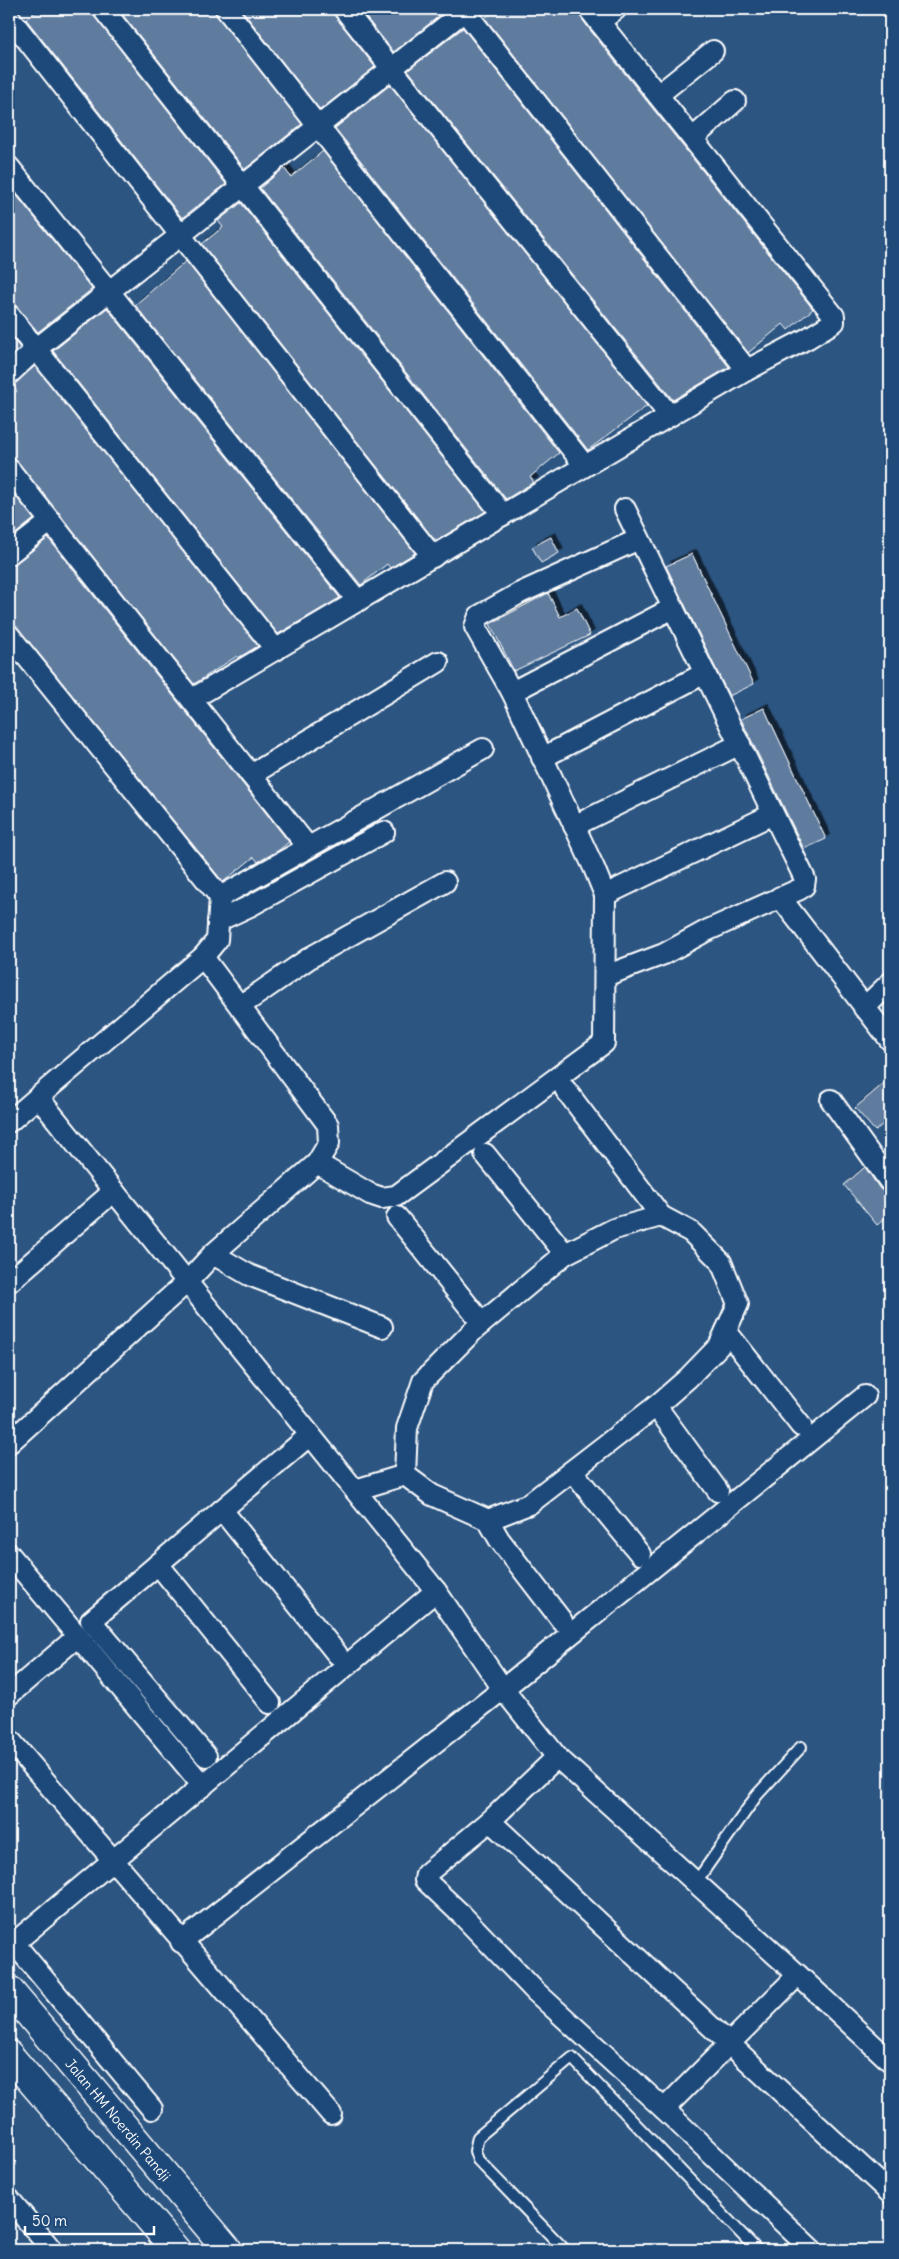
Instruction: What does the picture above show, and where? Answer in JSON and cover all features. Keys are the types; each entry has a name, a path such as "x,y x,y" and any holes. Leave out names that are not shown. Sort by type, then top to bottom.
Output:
{"main road":[{"name":"Jalan HM Noerdin Pandji","path":"9,1990 228,2250"},
{"path":"9,2055 176,2250"}],"street":[{"path":"19,9 9,17 433,556"},
{"path":"103,9 503,515"},
{"path":"226,9 585,466"},
{"path":"344,9 670,416"},
{"path":"9,374 36,349 465,9 748,370"},
{"path":"192,700 748,370 834,322 834,316 594,15 616,9"},
{"path":"658,95 713,51"},
{"path":"693,138 736,101"},
{"path":"9,167 358,601"},
{"path":"9,315 276,650"},
{"path":"9,469 308,847"},
{"path":"606,976 664,954 706,931 800,889 804,886 805,879 624,509"},
{"path":"9,554 51,521"},
{"path":"317,1163 370,1194 382,1198 396,1196 604,1043 606,976 605,895 512,692 475,627 479,616 520,593 640,540"},
{"path":"512,692 673,608"},
{"path":"9,635 220,897 217,940 203,956 9,1122"},
{"path":"251,775 438,662"},
{"path":"542,758 705,673"},
{"path":"574,826 740,744"},
{"path":"220,897 483,749"},
{"path":"605,895 774,814"},
{"path":"218,920 250,906 384,832"},
{"path":"240,1006 312,956 444,882"},
{"path":"780,897 890,1040"},
{"path":"9,1443 188,1281 213,1254 317,1163 329,1143 328,1125 203,956"},
{"path":"864,1008 890,983"},
{"path":"488,1520 529,1504 656,1406 688,1378 719,1346 738,1304 721,1262 691,1232 661,1216 565,1089"},
{"path":"38,1097 436,1590 502,1689 557,1757 890,2061"},
{"path":"831,1100 890,1182"},
{"path":"485,1154 565,1254"},
{"path":"9,1282 114,1191"},
{"path":"404,1475 407,1428 423,1380 482,1323 565,1254 614,1229 661,1216"},
{"path":"397,1217 482,1323"},
{"path":"213,1254 249,1275 382,1327"},
{"path":"726,1331 801,1426"},
{"path":"181,1942 502,1689 865,1396"},
{"path":"656,1406 718,1491"},
{"path":"206,1756 91,1621 310,1435"},
{"path":"572,1471 640,1554"},
{"path":"356,1490 404,1475"},
{"path":"404,1475 432,1495 488,1520 499,1539 562,1621"},
{"path":"222,1510 337,1654"},
{"path":"9,1554 203,1786"},
{"path":"158,1564 270,1703"},
{"path":"114,2116 146,2102 12,1940 203,1786 436,1590"},
{"path":"9,1695 78,1636"},
{"path":"9,1739 181,1942 331,2114"},
{"path":"557,1757 490,1821 426,1874 425,1880 463,1916 535,1991 664,2109 812,2250"},
{"path":"490,1821 890,2193"},
{"path":"664,2109 798,1975"},
{"path":"9,2199 52,2250"}],"lane":[{"path":"696,1882 756,1795 801,1747"},
{"path":"565,2250 478,2160 475,2151 478,2137 483,2132 572,2058 757,2250"}],"building":[{"path":"39,9 91,9 94,16 226,184 182,218 26,19"},
{"path":"118,9 214,9 217,16 302,124 245,169"},
{"path":"241,9 332,9 335,16 375,67 320,110"},
{"path":"359,9 448,9 394,52"},
{"path":"496,9 577,9 590,30 813,309 788,330 783,324 748,353 485,18"},
{"path":"463,28 729,367 673,400 408,70"},
{"path":"390,85 647,406 588,450 335,128"},
{"path":"323,151 559,453 530,477 534,482 506,499 260,188 284,168 291,177"},
{"path":"9,186 92,289 38,332 18,308 9,303"},
{"path":"241,203 485,511 483,513 437,540 433,538 202,244 223,227 218,221"},
{"path":"186,261 415,553 390,568 387,564 361,585 135,305"},
{"path":"107,308 340,598 278,634 53,351"},
{"path":"9,334 20,348 9,358"},
{"path":"35,366 258,646 238,658 237,656 194,684 18,462 9,457 9,397 17,391 12,385"},
{"path":"9,488 34,519 9,539"},
{"path":"551,537 559,553 541,563 532,547"},
{"path":"48,538 289,842 279,850 258,862 254,857 223,882 18,628 9,620 9,566 16,563"},
{"path":"692,554 754,684 729,696 666,566"},
{"path":"548,593 560,617 577,608 590,635 514,671 490,624"},
{"path":"764,708 826,839 804,849 741,719"},
{"path":"890,1078 890,1118 875,1131 855,1108"},
{"path":"865,1167 880,1189 890,1194 890,1214 877,1225 844,1185"}]}
